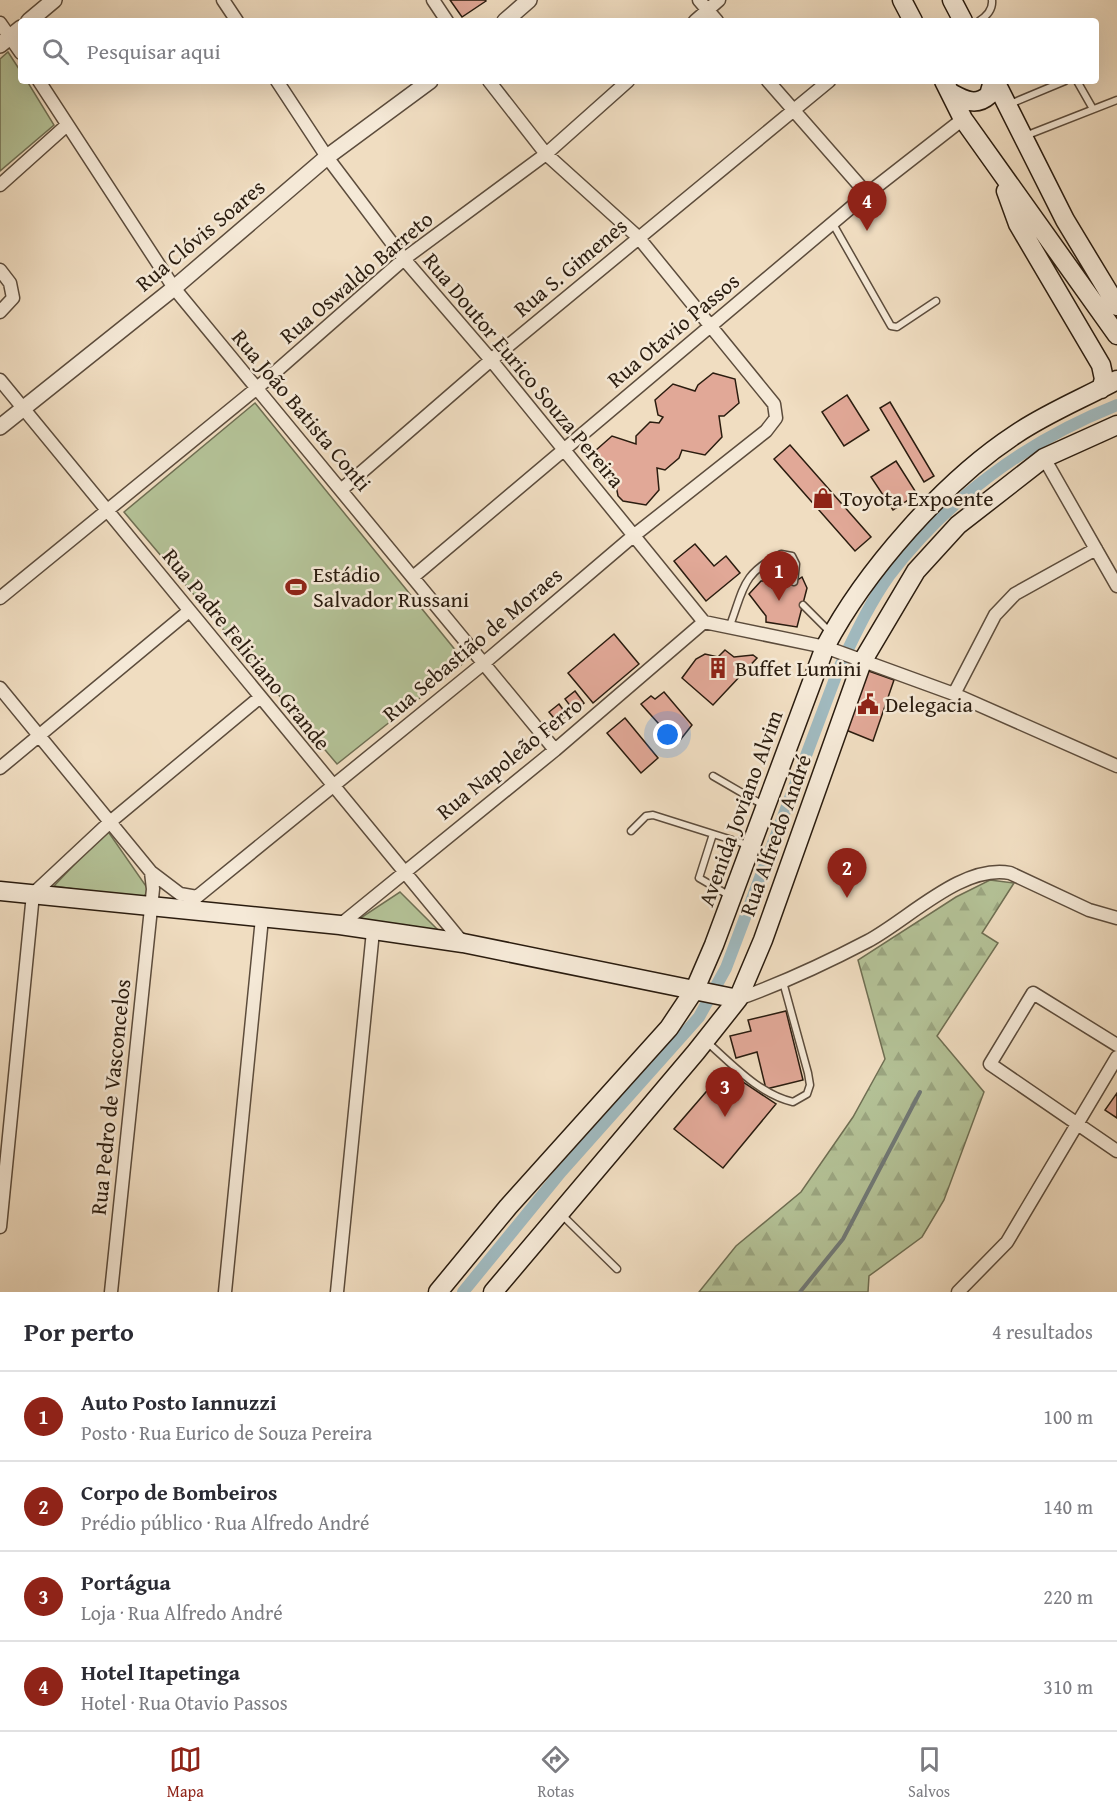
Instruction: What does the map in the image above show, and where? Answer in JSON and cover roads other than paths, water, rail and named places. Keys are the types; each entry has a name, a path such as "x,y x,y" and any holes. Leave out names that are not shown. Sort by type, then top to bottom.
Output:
{"main road":[{"path":"951,0 961,18"},
{"path":"947,87 969,102 976,102 989,95 993,84"},
{"path":"996,84 1065,220 1117,306"},
{"path":"947,87 963,119 1117,335"},
{"path":"999,169 1018,224 1101,365 1104,379 1109,384"},
{"name":"Avenida Joviano Alvim","path":"438,1292 508,1206 669,1028 680,1011 700,990 705,967 831,644 872,573 926,514 989,452 1018,432 1109,384"},
{"name":"Rua Alfredo André","path":"493,1292 705,1041 733,998 763,940 859,661 916,571 958,525 1044,458 1117,425"},
{"path":"0,891 340,925 463,943 733,998"},
{"path":"673,984 695,975 705,967"},
{"path":"673,984 680,1000 680,1011"}],"street":[{"path":"33,18 54,0"},
{"path":"223,0 235,18"},
{"path":"433,0 445,18"},
{"path":"508,18 529,0"},
{"path":"714,18 703,5 719,0"},
{"path":"0,23 10,36"},
{"name":"Rua João Batista Conti","path":"41,84 174,288 555,750"},
{"name":"Rua Doutor Eurico Souza Pereira","path":"279,84 327,157 404,259 563,447 632,537 704,622"},
{"name":"Rua Clóvis Soares","path":"0,427 174,288 327,157 426,84"},
{"path":"491,84 546,154 638,237 712,325"},
{"name":"Rua Oswaldo Barreto","path":"0,598 257,388 404,259 546,154 625,84"},
{"path":"770,84 867,194"},
{"name":"Rua S. Gimenes","path":"340,490 491,360 825,84"},
{"name":"Rua Otavio Passos","path":"412,577 563,447 832,223 963,119"},
{"path":"0,185 67,126"},
{"path":"0,270 10,283 13,298 0,312"},
{"name":"Rua Sebastião de Moraes","path":"182,909 484,663 632,537 766,431 776,418 774,404 712,325"},
{"name":"Rua Padre Feliciano Grande","path":"0,380 259,698 463,943"},
{"path":"1044,458 1117,586"},
{"path":"954,694 995,615 1015,594 1096,549"},
{"path":"0,768 189,611"},
{"path":"704,622 831,644 859,661 954,694 1117,766"},
{"name":"Rua Napoleão Ferro","path":"340,925 555,750 704,622"},
{"path":"0,688 151,872 180,894 197,897"},
{"path":"0,1227 33,894 110,822 259,698"},
{"path":"733,998 783,982 871,939 937,896 981,873 998,871 1010,873 1079,906 1117,918"},
{"name":"Rua Pedro de Vasconcelos","path":"111,1292 153,889 151,872"},
{"path":"225,1292 262,918"},
{"path":"337,1292 373,931"},
{"path":"1117,1046 1033,993 990,1064 994,1069 1117,1151"},
{"path":"958,1292 1007,1242 1117,1058"}],"lane":[{"path":"984,18 992,6 992,0"},
{"path":"1006,105 1058,84"},
{"path":"1079,84 1093,109"},
{"path":"1022,137 1117,100"},
{"path":"832,223 891,326 897,327 936,301"},
{"path":"729,628 747,579 756,568 781,554 792,556 796,564 794,582"},
{"path":"802,605 831,644"},
{"path":"713,776 766,807"},
{"path":"631,831 646,816 652,815 751,846"},
{"path":"713,834 699,878 732,897"},
{"path":"705,1041 753,1082 784,1100 793,1102 807,1094 810,1084 783,982"},
{"path":"559,1212 617,1269"}],"waterway":[{"path":"463,1292 561,1172 699,1017 726,968 839,668 868,609 889,576 937,522 991,475 1052,436 1117,405"},
{"path":"800,1292 843,1239 920,1092"}],"place":[{"name":"Hotel Itapetinga","path":"867,231"},
{"name":"Toyota Expoente","path":"823,498"},
{"name":"Estádio Salvador Russani","path":"296,587"},
{"name":"Auto Posto Iannuzzi","path":"779,601"},
{"name":"Buffet Lumini","path":"718,668"},
{"name":"Delegacia","path":"868,704"},
{"name":"Corpo de Bombeiros","path":"847,898"},
{"name":"Portágua","path":"725,1117"}]}
